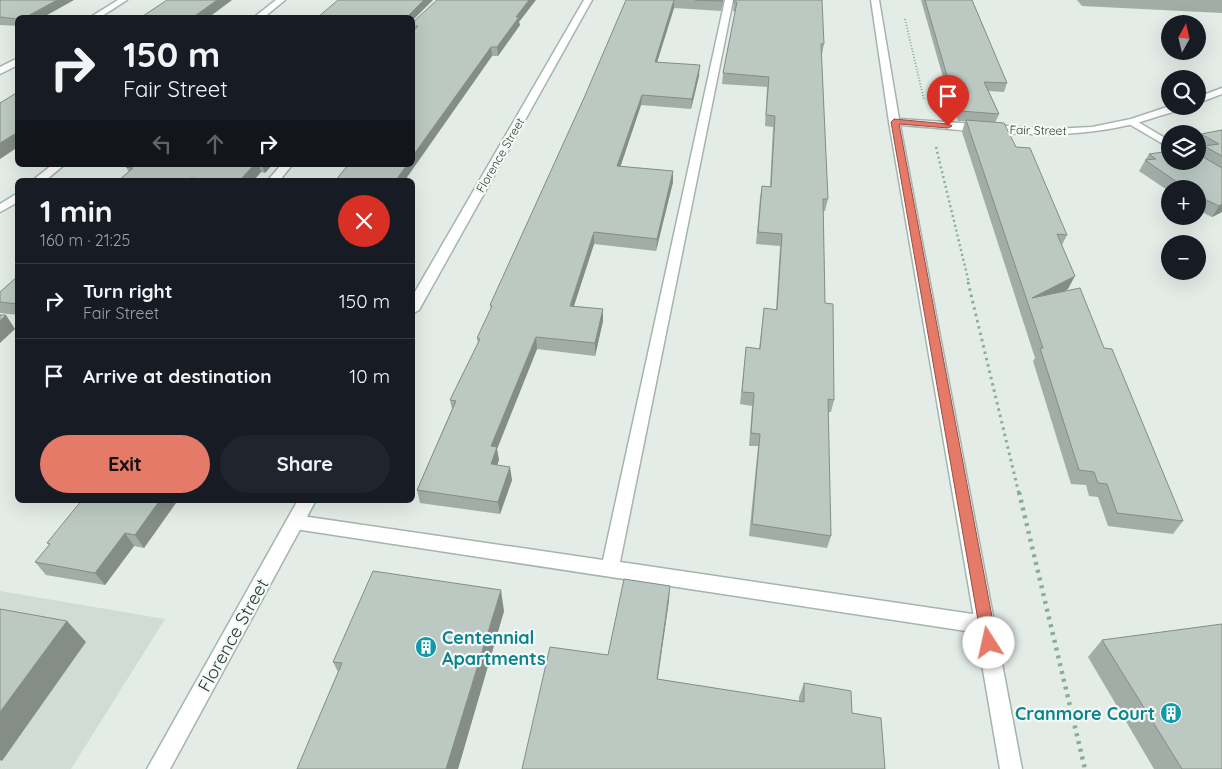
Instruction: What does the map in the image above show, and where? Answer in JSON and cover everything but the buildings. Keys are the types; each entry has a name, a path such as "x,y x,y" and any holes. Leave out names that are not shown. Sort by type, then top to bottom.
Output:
{"street":[{"path":"98,15 123,0"},
{"path":"261,15 281,0"},
{"name":"Florence Street","path":"415,305 588,0"},
{"path":"610,568 729,0"},
{"path":"875,0 894,122 1011,769"},
{"path":"0,71 15,63"},
{"path":"1206,97 1222,91"},
{"name":"Fair Street","path":"894,122 1051,132 1092,130 1133,122 1161,112"},
{"path":"1133,122 1161,139"},
{"path":"42,178 56,167"},
{"path":"276,178 285,167"},
{"path":"0,209 15,198"},
{"name":"Florence Street","path":"158,769 305,503"},
{"path":"295,522 986,625"}],"path":[{"path":"904,13 1085,769"}],"shaded area":[{"path":"0,591 165,619 71,769 0,769"}],"place":[{"name":"Centennial Apartments","path":"426,647"},
{"name":"Cranmore Court","path":"1171,713"}],"route":[{"path":"948,126 894,122 989,643"}]}
